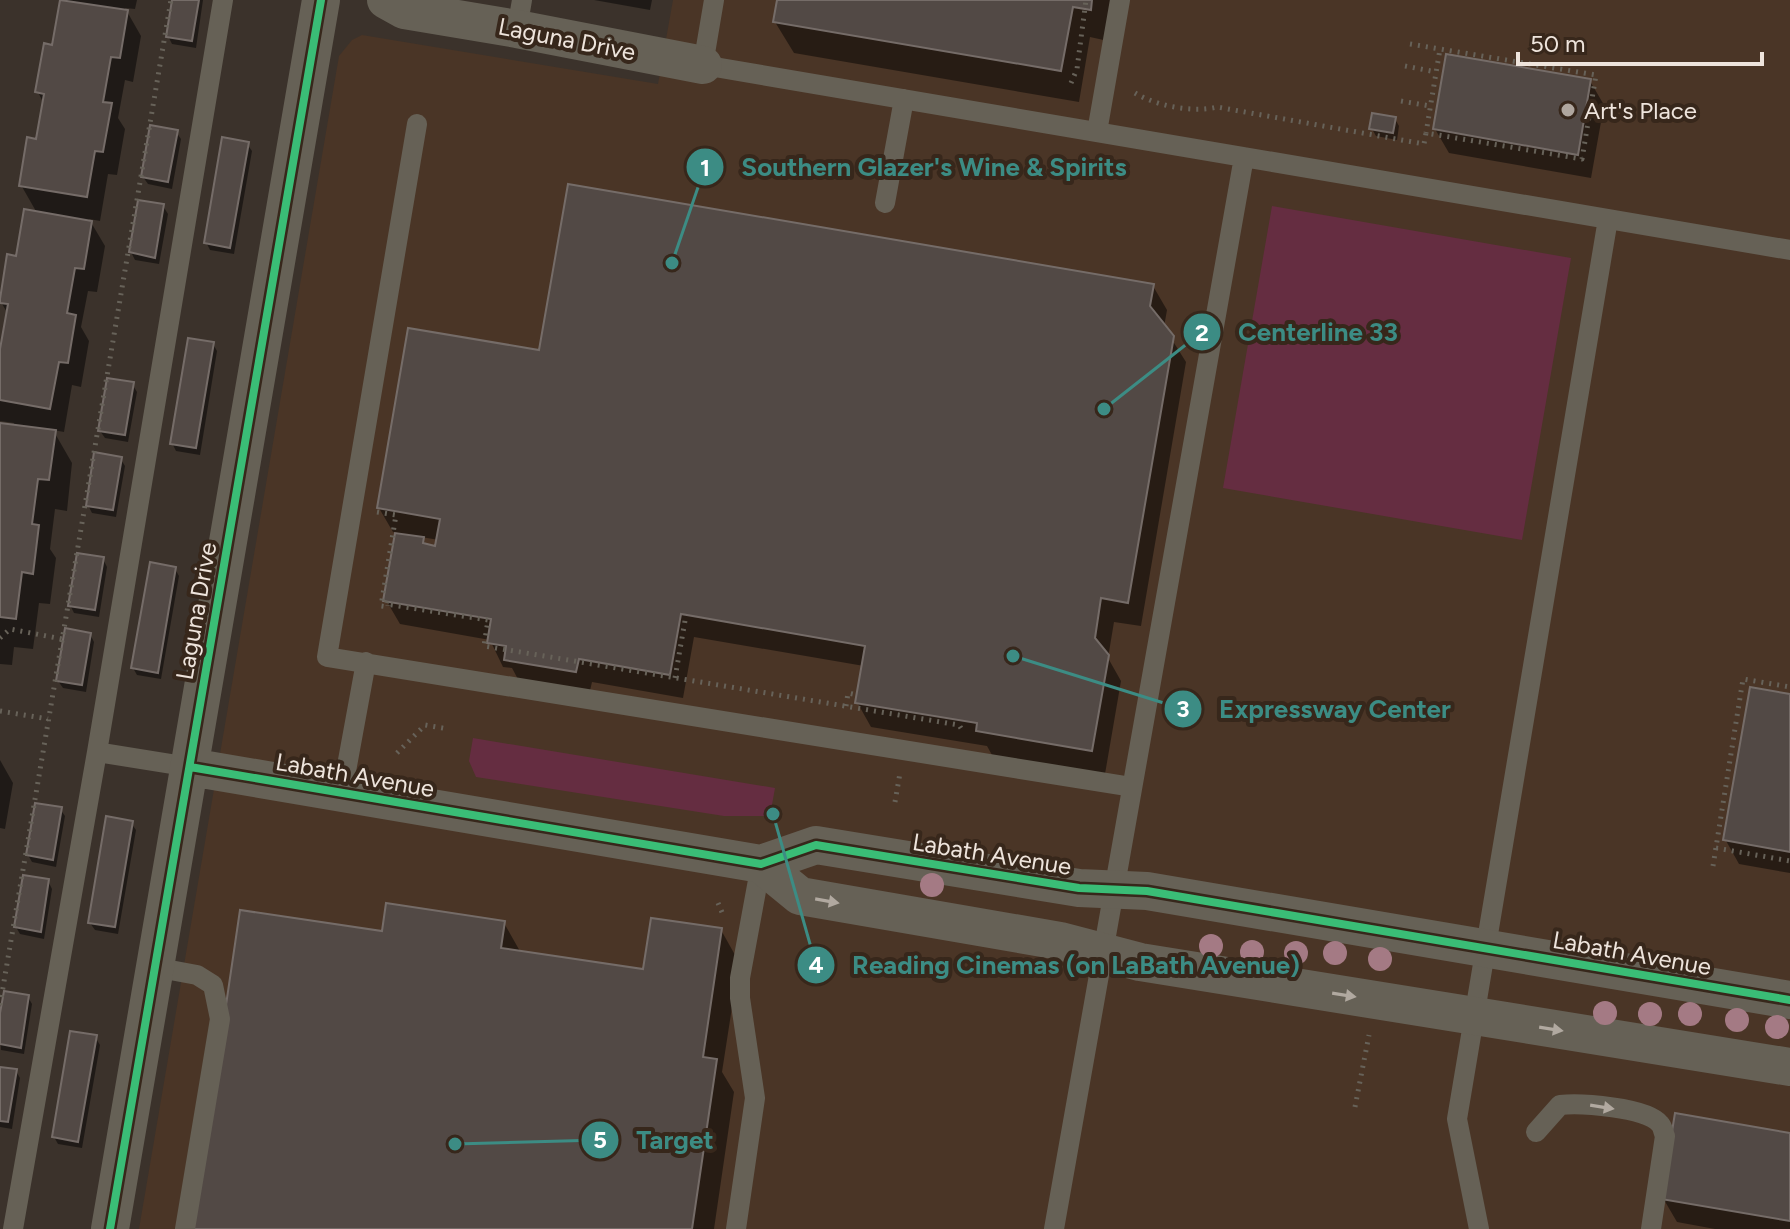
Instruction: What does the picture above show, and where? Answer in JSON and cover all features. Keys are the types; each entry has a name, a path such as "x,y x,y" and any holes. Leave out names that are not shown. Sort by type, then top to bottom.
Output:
{"street":[{"name":"Laguna Drive","path":"110,1229 321,0"},
{"name":"Laguna Drive","path":"386,0 404,10 519,14 703,65"},
{"name":"Labath Avenue","path":"190,767 761,864 816,845 1079,888 1147,891 1790,1000"},
{"name":"Labath Avenue","path":"761,864 800,896 1060,941 1133,961 1790,1067"}],"lane":[{"path":"13,1229 97,752 223,0"},
{"path":"714,0 703,65 1790,250"},
{"path":"1097,132 1120,0"},
{"path":"885,203 904,99"},
{"path":"417,124 327,657 1132,787"},
{"path":"1054,1229 1244,157"},
{"path":"1479,1229 1457,1119 1608,219"},
{"path":"342,793 366,662"},
{"path":"97,752 190,767"},
{"path":"736,1229 755,1098 740,998 740,978 761,864"},
{"path":"154,967 197,975 213,985 220,1019 185,1229"},
{"path":"1536,1132 1560,1105 1578,1103 1644,1113 1660,1122 1665,1136 1651,1229"}],"path":[{"path":"0,1005 171,0"},
{"path":"1071,83 1077,69 1086,0"},
{"path":"1410,44 1574,74 1596,75 1582,159 1426,133"},
{"path":"1135,93 1148,101 1204,110 1217,107 1424,144 1440,49"},
{"path":"1405,66 1436,72"},
{"path":"1401,101 1430,106"},
{"path":"373,511 396,515 381,606 388,607 387,603 488,620 484,646 959,725 965,734 974,736"},
{"path":"675,678 686,615"},
{"path":"0,638 10,629 62,639"},
{"path":"1713,866 1743,679 1790,687"},
{"path":"846,706 848,693 857,695"},
{"path":"0,711 48,719"},
{"path":"397,753 425,725 448,729"},
{"path":"1716,848 1790,861"},
{"path":"1355,1107 1370,1030"}],"shaded area":[{"path":"673,0 1790,0 1790,1229 139,1229 339,56 352,40 362,35 658,84"},
{"path":"1272,206 1571,258 1522,540 1223,488"},
{"path":"473,738 775,788 770,816 724,816 476,777 469,761"}],"building":[{"path":"60,0 128,10 120,58 111,57 103,102 112,103 103,152 95,151 87,197 19,186 27,137 36,139 44,94 35,92 44,43 52,45"},
{"path":"172,0 199,0 192,41 166,37"},
{"path":"777,0 1092,0 1091,10 1073,7 1061,71 773,22"},
{"path":"1446,54 1591,79 1578,155 1433,129"},
{"path":"1372,113 1396,117 1393,133 1369,129"},
{"path":"150,125 178,130 168,182 141,177"},
{"path":"222,137 249,142 230,248 204,243"},
{"path":"568,184 1154,284 1150,306 1174,336 1128,603 1101,598 1095,638 1109,655 1092,751 976,731 977,723 855,703 865,646 681,614 670,675 579,659 576,672 504,660 506,646 487,643 491,619 383,601 395,533 424,537 423,543 435,546 440,519 377,508 408,328 539,350"},
{"path":"138,200 164,204 155,258 129,252"},
{"path":"24,209 92,221 84,269 75,268 67,313 76,315 68,363 59,362 50,409 0,400 0,349 8,304 0,303 0,299 7,254 16,256"},
{"path":"188,338 214,342 196,448 170,444"},
{"path":"107,378 134,382 125,435 98,431"},
{"path":"0,423 56,430 49,480 38,479 32,524 39,525 33,574 22,572 16,619 0,617"},
{"path":"94,452 122,457 113,510 86,506"},
{"path":"77,553 104,557 95,610 68,606"},
{"path":"150,562 176,567 158,673 131,668"},
{"path":"65,628 91,633 82,685 56,681"},
{"path":"1750,687 1790,694 1790,852 1723,840"},
{"path":"35,803 62,807 53,860 26,855"},
{"path":"106,816 133,821 115,927 88,923"},
{"path":"23,875 49,879 41,932 14,927"},
{"path":"386,903 505,921 501,948 643,969 651,918 722,928 703,1057 717,1059 692,1229 193,1229 240,910 382,931"},
{"path":"4,991 29,995 21,1048 0,1044"},
{"path":"70,1031 97,1035 78,1142 52,1137"},
{"path":"0,1067 17,1069 8,1122 0,1121"},
{"path":"1675,1113 1790,1133 1790,1221 1661,1199"}],"cycle path":[{"path":"110,1229 321,0"},
{"path":"190,767 761,864 816,845 1079,888 1147,891 1790,1000"}],"place":[{"name":"Art's Place","path":"1568,110"},
{"name":"Southern Glazer's Wine & Spirits","path":"672,263"},
{"name":"Centerline 33","path":"1104,409"},
{"name":"Expressway Center","path":"1013,656"},
{"name":"Reading Cinemas (on LaBath Avenue)","path":"773,814"},
{"name":"Target","path":"455,1144"}]}
